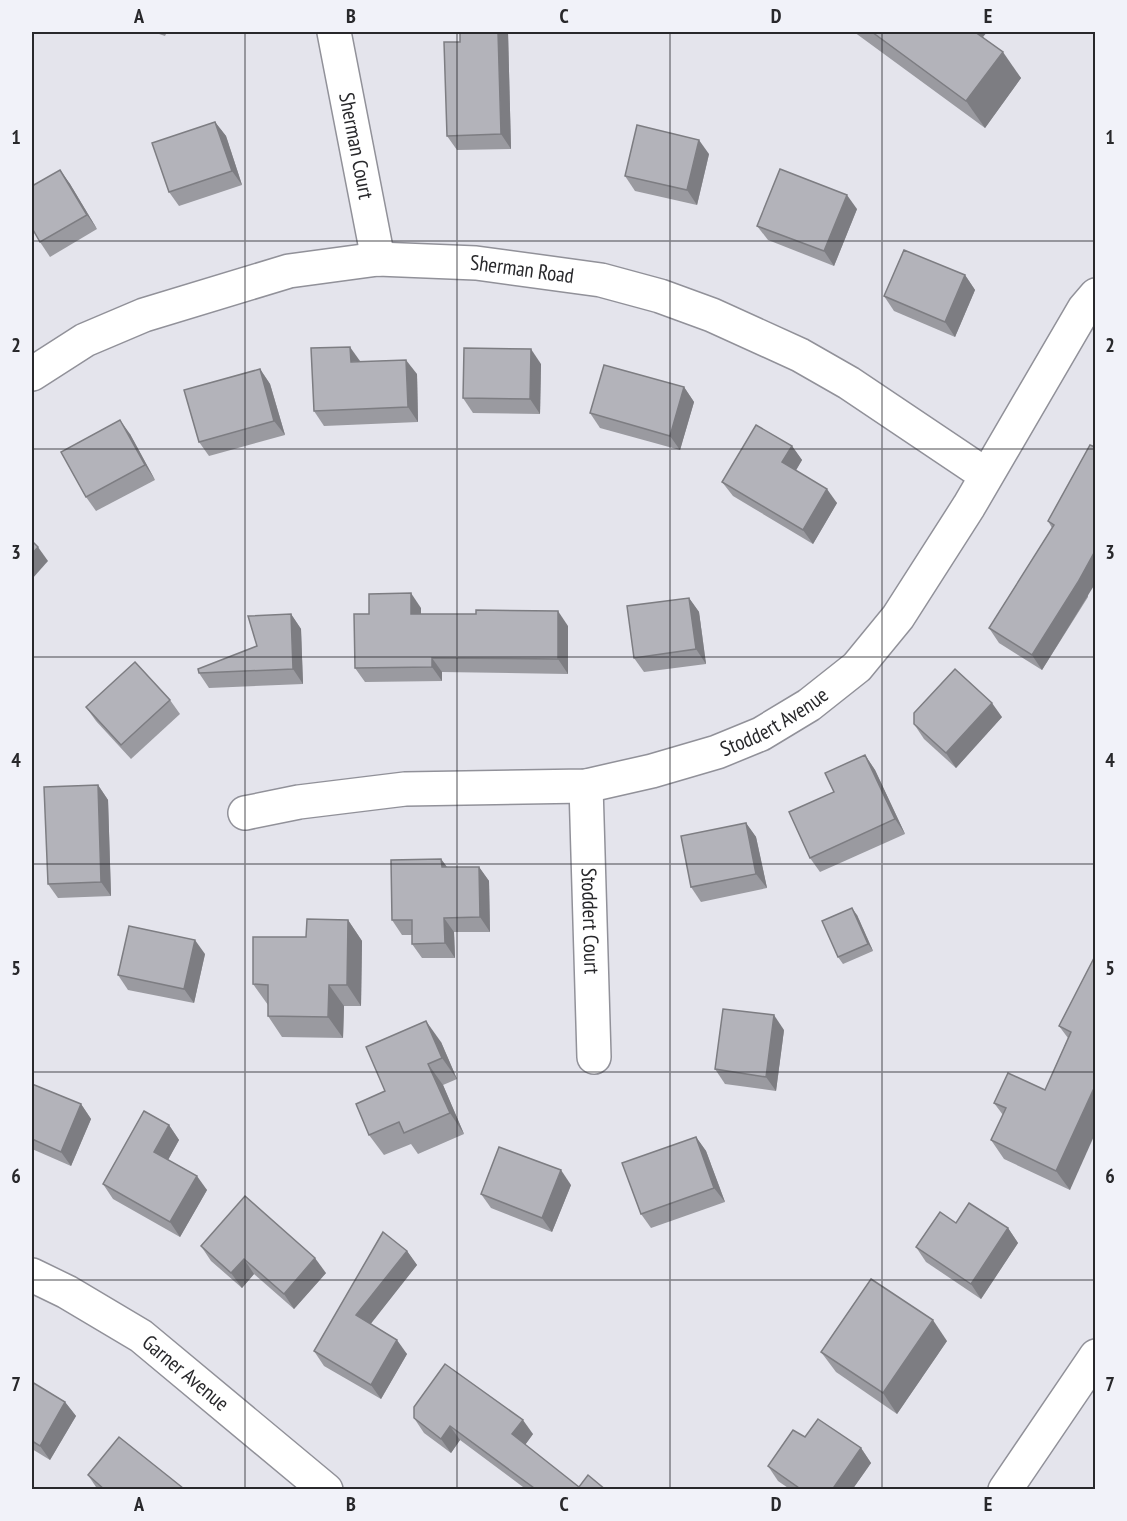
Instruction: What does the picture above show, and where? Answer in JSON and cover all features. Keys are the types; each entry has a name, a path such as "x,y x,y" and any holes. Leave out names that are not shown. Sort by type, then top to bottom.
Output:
{"street":[{"name":"Sherman Court","path":"334,32 378,259"},
{"name":"Sherman Road","path":"32,374 85,340 144,315 289,271 378,259 476,263 601,280 660,296 712,315 800,355 858,389 986,475"},
{"name":"Stoddert Avenue","path":"245,813 299,802 405,789 586,786 717,752 761,734 810,705 857,667 898,617 963,516 1084,309 1095,295"},
{"name":"Stoddert Court","path":"586,786 594,1057"},
{"name":"Garner Avenue","path":"32,1275 67,1292 141,1336 326,1490"},
{"path":"1005,1490 1095,1356"}],"building":[{"path":"460,32 498,32 501,134 447,136 444,42 460,42"},
{"path":"872,32 975,32 1003,52 966,101"},
{"path":"215,122 232,171 169,192 152,143"},
{"path":"637,125 699,140 687,190 625,176"},
{"path":"780,169 847,195 824,251 757,226"},
{"path":"60,170 87,215 40,242 32,228 32,186"},
{"path":"904,250 965,275 945,322 884,296"},
{"path":"350,347 351,362 406,360 408,407 314,411 311,348"},
{"path":"464,348 531,349 530,399 463,398"},
{"path":"604,365 684,387 670,436 590,413"},
{"path":"260,369 274,421 199,442 184,390"},
{"path":"120,420 145,465 86,497 61,452"},
{"path":"756,425 792,446 782,462 827,489 803,530 722,482"},
{"path":"1090,445 1095,447 1095,551 1032,655 989,628 1054,525 1048,521"},
{"path":"32,541 38,547 32,554"},
{"path":"411,593 411,614 476,614 476,610 558,611 558,659 432,658 432,667 355,668 354,614 369,614 369,594"},
{"path":"689,598 696,649 634,658 627,606"},
{"path":"291,614 293,669 199,673 198,669 257,646 248,616"},
{"path":"135,662 170,700 121,745 86,707"},
{"path":"955,669 992,703 946,753 914,724 914,713"},
{"path":"865,755 895,819 810,858 789,812 834,792 825,773"},
{"path":"98,785 101,882 48,884 44,787"},
{"path":"746,823 756,874 691,887 681,836"},
{"path":"441,859 442,867 479,867 480,917 444,918 445,943 412,944 412,920 392,920 391,860"},
{"path":"852,908 868,944 838,957 822,921"},
{"path":"307,919 348,920 347,985 329,985 328,1017 268,1016 268,985 253,984 253,937 306,937"},
{"path":"129,926 195,940 184,989 118,975"},
{"path":"1095,956 1095,1086 1056,1171 991,1140 1006,1108 994,1103 1008,1073 1045,1090 1071,1032 1059,1026"},
{"path":"723,1009 774,1015 766,1077 715,1069"},
{"path":"426,1021 442,1058 428,1064 450,1113 404,1133 399,1122 369,1135 356,1104 385,1091 366,1047"},
{"path":"32,1084 81,1104 61,1152 32,1139"},
{"path":"144,1111 169,1125 154,1152 197,1176 170,1222 103,1184"},
{"path":"696,1137 714,1188 641,1214 622,1163"},
{"path":"499,1147 561,1170 542,1218 481,1194"},
{"path":"245,1196 315,1258 284,1294 244,1259 231,1273 201,1246"},
{"path":"969,1203 1008,1228 971,1284 916,1247 940,1212 956,1223"},
{"path":"383,1232 407,1251 356,1315 397,1340 371,1385 314,1351"},
{"path":"871,1279 933,1320 883,1393 821,1352"},
{"path":"445,1364 523,1420 512,1434 579,1487 588,1475 606,1490 533,1490 534,1488 450,1426 441,1439 414,1418 414,1407"},
{"path":"32,1382 65,1402 40,1446 32,1441"},
{"path":"818,1419 861,1448 832,1490 802,1490 768,1466 793,1430 805,1437"},
{"path":"119,1437 183,1490 105,1490 88,1475"}]}
